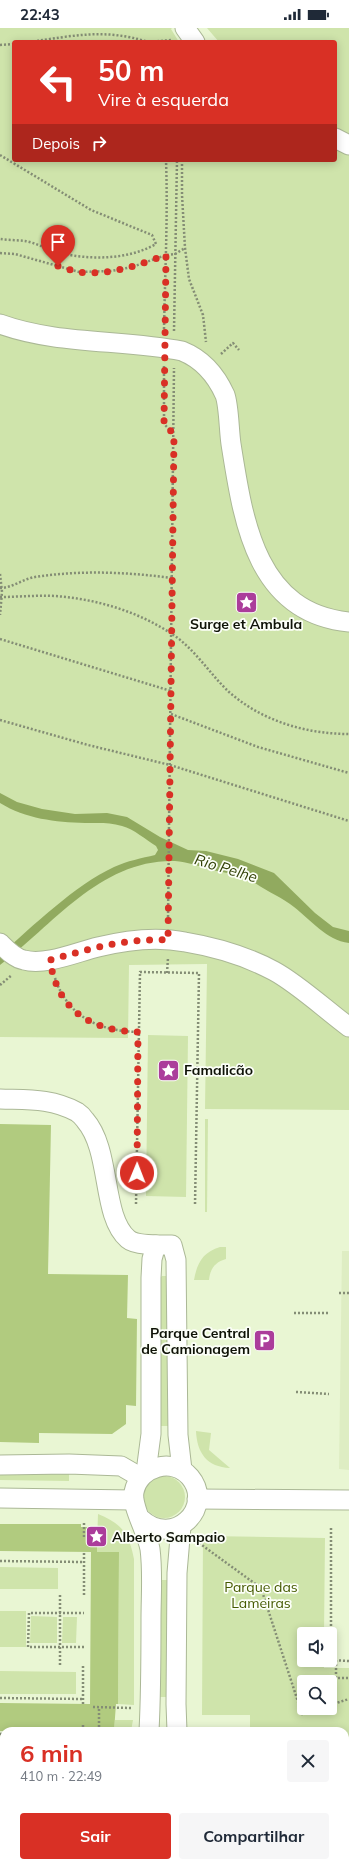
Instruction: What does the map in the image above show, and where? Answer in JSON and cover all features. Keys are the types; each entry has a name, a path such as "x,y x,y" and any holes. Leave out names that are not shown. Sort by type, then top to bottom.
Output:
{"street":[{"path":"180,34 191,40"},
{"path":"337,139 349,146"},
{"path":"0,324 18,330 45,335 169,342 182,351 193,355 207,366 219,382 226,397 236,472 245,515 254,546 264,570 277,586 304,609 316,615 349,622"},
{"path":"6,949 25,961 50,960 125,941 147,939 184,941 215,948 245,958 274,971 349,1027"},
{"path":"0,1098 53,1101 78,1113 92,1128 100,1148 116,1223 128,1239 134,1242 156,1245 172,1245 176,1260 178,1435 182,1470"},
{"path":"143,1475 151,1434 150,1278 156,1245"},
{"path":"0,1465 69,1464 121,1466 143,1475"},
{"path":"141,1519 147,1525 156,1529 169,1530 181,1526 190,1519 195,1510 197,1499 196,1488 190,1478 182,1470 167,1466 160,1466 143,1475 136,1484 133,1500 141,1519 150,1550 152,1573 148,1727"},
{"path":"0,1498 133,1500"},
{"path":"197,1499 349,1500"},
{"path":"178,1727 176,1704 177,1573 181,1526"}],"path":[{"path":"43,40 97,32 130,36 143,40"},
{"path":"157,40 180,34"},
{"path":"0,45 12,44"},
{"path":"0,155 91,210 135,230 152,235 156,244 146,249 119,256 89,258 58,253 25,241 0,239"},
{"path":"166,162 168,210 166,255 169,342"},
{"path":"174,434 164,424 175,254 177,162"},
{"path":"182,162 185,248 190,279 203,315 207,349 207,366"},
{"path":"0,253 15,254 79,272 111,271 132,267 166,255 175,254 185,248"},
{"path":"207,366 233,343 239,350"},
{"path":"168,940 174,367"},
{"path":"1,588 33,577 85,571 138,573 172,578"},
{"path":"0,574 0,615"},
{"path":"1,597 54,596 93,600 120,609 172,634 187,646 230,692 258,712 281,723 306,731 330,734 349,734"},
{"path":"0,639 171,691"},
{"path":"170,714 258,747 349,773"},
{"path":"0,720 88,745 170,765 349,821"},
{"path":"50,960 59,990 70,1007 87,1020 102,1027 122,1032 138,1032"},
{"path":"167,972 168,962"},
{"path":"136,1204 140,972 167,972 199,973 195,1205"},
{"path":"339,1293 349,1293"},
{"path":"294,1313 330,1313"},
{"path":"296,1392 329,1394"},
{"path":"84,1521 84,1537"},
{"path":"331,1528 331,1627"},
{"path":"197,1541 261,1588 297,1699"},
{"path":"84,1552 84,1595"},
{"path":"0,1561 84,1562"},
{"path":"60,1595 60,1666"},
{"path":"84,1613 28,1613 28,1647 84,1647"},
{"path":"337,1660 349,1660"},
{"path":"83,1666 83,1704"},
{"path":"336,1667 336,1678 349,1678"},
{"path":"0,1698 83,1699"},
{"path":"337,1703 349,1699"},
{"path":"93,1707 138,1708"},
{"path":"99,1727 100,1707"}],"shaded area":[{"path":"342,1251 349,1251 349,1470 339,1469"}],"green space":[{"path":"0,28 172,28 171,29 178,40 12,40 12,162 337,162 337,148 349,154 349,1110 205,1109 207,964 129,965 128,1038 0,1037"},
{"path":"207,28 349,28 349,134 337,128 337,40 217,40"},
{"path":"148,1035 188,1036 186,1197 146,1196"},
{"path":"205,1119 208,1119 207,1212 205,1212"},
{"path":"220,1247 226,1247 226,1259 214,1266 209,1280 194,1280 199,1263 205,1255"},
{"path":"162,1276 167,1276 169,1426 159,1426 160,1279"},
{"path":"196,1431 211,1433 209,1450 230,1468 215,1465 209,1462 198,1446"},
{"path":"0,1474 69,1474 69,1481 0,1480"},
{"path":"164,1476 179,1482 185,1497 179,1512 164,1518 149,1512 143,1497 149,1482"},
{"path":"98,1514 113,1522 123,1530 130,1542 134,1559 134,1705 118,1704 119,1552 91,1552 97,1544"},
{"name":"Parque das Lameiras","path":"203,1536 325,1538 324,1627 297,1627 297,1667 349,1668 349,1727 250,1727 250,1715 202,1715"},
{"path":"0,1567 58,1568 58,1589 0,1589"},
{"path":"159,1580 169,1580 168,1697 159,1697"},
{"path":"0,1611 26,1611 26,1647 0,1647"},
{"path":"31,1616 57,1617 57,1643 30,1643"},
{"path":"63,1617 77,1617 76,1643 62,1643"},
{"path":"0,1671 76,1672 76,1694 0,1694"},
{"path":"115,1720 133,1720 132,1727 114,1727"}],"water":[{"name":"Rio Pelhe","path":"0,793 17,802 42,809 75,814 107,813 127,817 160,837 188,850 206,851 238,859 274,873 315,913 333,927 349,931 349,943 326,934 290,904 244,877 175,861 148,863 124,871 101,882 59,914 0,965 0,955 40,919 84,884 114,867 155,855 158,850 156,846 140,835 122,826 108,823 74,823 41,819 20,813 0,803"}],"building":[{"path":"0,1124 51,1125 48,1274 128,1275 127,1318 137,1319 136,1406 126,1405 126,1424 112,1434 39,1433 39,1443 0,1442"},
{"path":"0,1524 81,1524 81,1527 97,1527 97,1552 119,1552 118,1704 116,1704 114,1727 0,1727 0,1703 90,1704 91,1552 0,1551"}],"place":[{"name":"Surge et Ambula","path":"246,602"},
{"name":"Famalicão","path":"168,1070"},
{"name":"Parque Central de Camionagem","path":"265,1341"},
{"name":"Alberto Sampaio","path":"97,1537"}],"route":[{"path":"58,266 79,272 111,271 132,267 166,255 164,424 174,434 168,940 147,939 125,941 98,946 50,960 51,968 59,990 70,1007 87,1020 102,1027 122,1032 138,1032 137,1173"}]}
